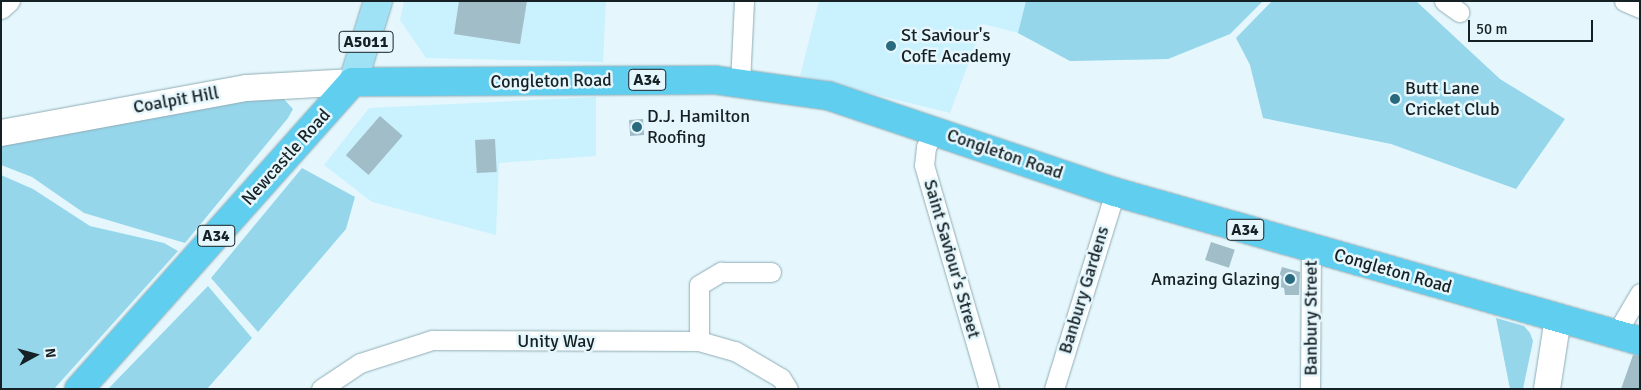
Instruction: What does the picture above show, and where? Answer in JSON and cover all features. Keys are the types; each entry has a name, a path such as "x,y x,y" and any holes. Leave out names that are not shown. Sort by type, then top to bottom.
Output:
{"highway":[{"name":"Congleton Road","path":"353,82 740,83 856,101 1115,192 1628,337"},
{"name":"Newcastle Road","path":"79,389 353,82"}],"main road":[{"name":"A5011","path":"353,82 378,1"}],"street":[{"path":"1,9 10,1"},
{"path":"740,83 744,1"},
{"path":"1624,1 1640,8"},
{"name":"Coalpit Hill","path":"1,133 246,88 353,82"},
{"path":"296,85 310,97 318,122"},
{"name":"Saint Saviour's Street","path":"935,130 926,147 924,165 989,389"},
{"name":"Banbury Gardens","path":"1054,389 1115,192"},
{"name":"Banbury Street","path":"1310,389 1311,248"},
{"path":"699,341 699,285 721,272 771,272"},
{"path":"1628,337 1640,293"},
{"path":"1546,389 1558,318"},
{"name":"Unity Way","path":"321,389 360,363 432,340 699,341 735,351 781,378 788,389"}],"shaded area":[{"path":"404,1 606,1 603,62 426,58 400,20"},
{"name":"St Saviour's CofE Academy","path":"819,1 1263,1 1230,34 1168,59 1070,61 1018,33 983,24 950,113 800,76"},
{"path":"1026,1 1263,1 1230,34 1168,59 1070,61 1018,33"},
{"name":"Butt Lane Cricket Club","path":"1272,1 1416,1 1500,79 1565,119 1516,189 1391,144 1263,118 1250,65 1236,38"},
{"path":"281,96 293,109 288,118 185,243 84,213 32,177 1,165 1,141 181,108"},
{"path":"596,97 596,156 499,163 496,235 372,202 324,165 369,108"},
{"path":"302,168 355,197 346,229 258,332 211,278"},
{"path":"1,175 33,189 90,226 164,243 178,251 54,389 1,389"},
{"path":"208,286 252,338 207,389 108,389"},
{"path":"1496,318 1524,326 1530,333 1533,341 1523,389 1510,389"}],"building":[{"path":"459,1 527,1 520,44 454,34"},
{"path":"380,116 403,136 369,175 346,155"},
{"name":"D.J. Hamilton Roofing","path":"643,119 644,135 630,136 629,120"},
{"path":"495,139 497,172 477,173 475,140"},
{"path":"1211,242 1235,250 1229,268 1205,260"},
{"name":"Amazing Glazing","path":"1282,267 1300,272 1299,295 1285,295 1284,288 1276,286"},
{"path":"1633,355 1640,356 1640,389 1621,389"}],"place":[{"name":"St Saviour's CofE Academy","path":"891,46"},
{"name":"Butt Lane Cricket Club","path":"1395,99"},
{"name":"D.J. Hamilton Roofing","path":"637,127"},
{"name":"Amazing Glazing","path":"1290,279"}]}
